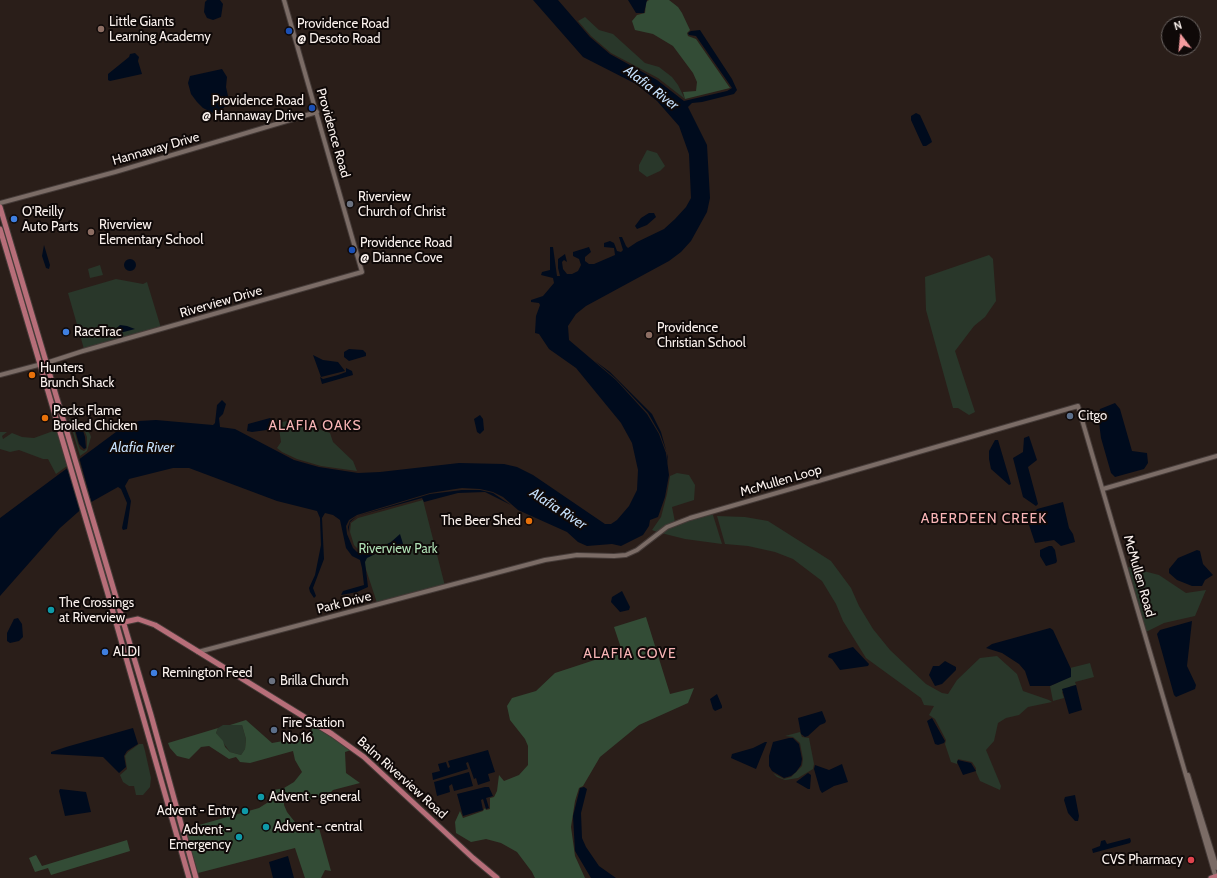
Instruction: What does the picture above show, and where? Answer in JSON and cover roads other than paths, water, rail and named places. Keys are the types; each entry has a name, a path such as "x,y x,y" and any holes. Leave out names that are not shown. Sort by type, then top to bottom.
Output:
{"main road":[{"path":"0,207 156,733 196,878"},
{"path":"0,229 86,516 189,878"},
{"path":"4,241 9,248 18,278 22,282"},
{"path":"16,285 21,289 28,311 32,317"},
{"path":"52,404 56,407 61,422 65,427"},
{"name":"Balm Riverview Road","path":"117,624 134,619 145,620 332,734 356,750 473,858 498,878"},
{"path":"144,717 148,720 152,731 156,733"},
{"path":"181,851 188,849"}],"street":[{"name":"Providence Road","path":"284,0 362,272"},
{"name":"Hannaway Drive","path":"0,203 115,172 317,112"},
{"name":"Riverview Drive","path":"0,376 362,272"},
{"name":"McMullen Road","path":"1078,406 1180,752 1217,868"},
{"name":"McMullen Loop","path":"494,574 546,560 577,554 614,556 626,555 637,550 667,527 690,518 1078,406"},
{"path":"1103,488 1217,456"},
{"name":"Park Drive","path":"198,652 494,574"},
{"name":"McMullen Road","path":"1189,780 1215,877"}],"water":[{"path":"207,0 220,0 223,4 221,17 213,20 207,18 204,12 205,2"},
{"name":"Alafia River","path":"533,0 558,0 590,37 610,54 657,80 684,101 727,91 732,88 696,36 689,35 688,33 691,31 700,30 732,79 737,90 734,94 692,103 688,107 707,145 710,198 707,212 691,241 681,252 669,261 586,306 576,314 568,326 569,340 616,380 647,414 659,434 666,453 669,475 665,497 658,517 650,520 649,526 643,535 621,546 612,544 587,546 578,542 567,532 518,510 503,497 493,492 480,489 462,488 430,493 357,515 349,520 346,526 347,534 353,548 357,552 364,554 371,552 391,542 400,534 404,547 402,549 390,547 367,558 365,562 368,587 357,592 341,595 343,591 364,585 362,568 360,560 352,556 346,548 340,520 333,515 325,513 322,518 324,559 313,588 316,596 314,598 309,588 315,575 321,545 320,518 317,511 277,501 189,468 173,468 129,479 125,486 131,501 127,529 123,530 122,528 127,503 121,489 118,487 86,505 60,528 0,596 0,518 124,426 139,421 156,420 213,425 215,423 217,405 222,400 226,404 223,414 219,418 220,427 235,429 294,460 319,467 358,473 459,463 504,464 517,467 533,475 605,524 611,524 617,520 629,506 637,490 638,470 632,443 621,423 576,368 549,349 539,334 535,333 536,316 540,305 539,303 531,302 531,300 543,296 554,283 553,278 541,275 542,272 550,270 550,247 553,247 557,276 560,276 558,259 565,254 567,262 564,260 562,262 563,269 567,274 572,274 578,271 581,265 579,259 573,256 573,252 589,247 591,252 585,257 585,261 589,264 594,264 615,255 614,248 604,247 604,243 610,241 614,243 617,251 621,252 623,250 619,237 622,237 628,248 664,229 675,219 686,207 691,198 689,154 679,126 657,101 636,84 583,57"},
{"path":"628,0 647,0 644,13 636,13"},
{"path":"135,53 139,57 138,61 142,74 110,81 108,80 108,74 129,57 130,54"},
{"path":"222,69 227,77 226,87 228,96 226,106 215,114 203,108 197,102 191,94 188,83 190,76"},
{"path":"916,113 920,115 932,142 926,146 923,146 911,120 911,116"},
{"path":"649,213 654,213 656,217 647,225 637,229 635,226 641,218"},
{"path":"44,245 50,265 49,269 46,268 42,256"},
{"path":"128,259 132,259 136,265 132,271 128,271 124,267 124,263"},
{"path":"120,325 127,326 135,329 110,334"},
{"path":"349,349 363,350 366,353 366,356 349,361 344,357 344,352"},
{"path":"313,355 323,360 338,362 345,371 321,377"},
{"path":"595,361 610,372 652,414 661,432 666,452 660,434 648,413 616,379"},
{"path":"346,368 352,371 353,375 322,384 320,377 323,379 338,375 346,372"},
{"path":"1115,403 1120,409 1132,451 1147,453 1148,463 1144,469 1115,477 1111,473 1101,438 1098,415 1100,409"},
{"path":"480,415 483,419 484,430 480,434 477,432 474,419"},
{"path":"270,418 273,420 274,429 252,432 247,431 248,424"},
{"path":"76,424 81,424 85,437 86,448 84,449 79,444 74,426"},
{"path":"1029,436 1037,460 1028,467 1038,504 1036,506 1023,497 1013,458 1023,452 1024,438"},
{"path":"995,440 998,440 1011,484 1009,485 991,469 989,451"},
{"path":"462,490 480,490 493,493 511,505 485,492 458,493 424,502 422,498 357,516 430,494"},
{"path":"1063,502 1069,528 1073,534 1075,542 1061,546 1054,540 1035,543 1029,525 1033,519 1033,514 1037,509"},
{"path":"1052,546 1055,550 1057,561 1056,563 1046,566 1040,556 1040,550"},
{"path":"1197,550 1200,551 1203,564 1213,575 1205,580 1202,586 1192,586 1177,580 1169,573 1169,569 1178,558"},
{"path":"622,591 630,607 629,610 620,612 611,602 612,597"},
{"path":"18,618 22,624 23,637 19,641 10,643 7,641 7,633 14,619"},
{"path":"1192,621 1187,666 1196,685 1195,689 1176,697 1174,695 1157,634 1160,630"},
{"path":"1050,628 1053,630 1071,669 1071,677 1050,686 1030,686 1025,671 1019,664 1002,653 986,648 992,644"},
{"path":"853,647 869,664 868,666 840,670 832,659 828,657 829,654"},
{"path":"945,661 956,667 956,670 942,684 935,686 929,675 933,666 939,666"},
{"path":"1076,685 1082,710 1069,714 1062,689"},
{"path":"717,694 722,708 715,711 710,699"},
{"path":"822,711 826,721 825,723 820,725 808,736 805,737 801,734 798,718"},
{"path":"932,718 945,741 944,743 938,745 935,744 927,721"},
{"path":"133,728 138,744 127,751 124,756 126,767 119,773 103,757 51,754 51,752 66,747"},
{"path":"793,738 799,744 802,759 801,765 796,772 791,776 784,778 772,771 769,766 769,756 773,742"},
{"path":"767,742 756,769 731,758 732,754 753,748"},
{"path":"488,750 495,772 488,774 490,781 478,785 476,778 474,779 468,762 466,763 468,769 433,780 432,773 440,771 438,764 446,762 448,768 450,767 448,761"},
{"path":"958,760 971,763 976,771 963,775 957,762"},
{"path":"842,764 848,782 834,786 822,793 814,769 815,765 829,770"},
{"path":"469,772 473,786 454,791 452,784 449,786 450,792 437,796 434,782"},
{"path":"808,773 811,775 810,789 796,782"},
{"path":"489,787 493,796 486,798 489,808 486,809 483,799 481,800 483,810 463,816 457,794"},
{"path":"584,787 587,789 581,813 582,838 586,847 599,866 616,878 591,878 575,851 573,816 580,788"},
{"path":"60,789 86,792 91,812 65,816 59,791"},
{"path":"1075,795 1079,816 1078,821 1075,821 1068,813 1064,800 1065,797"},
{"path":"1130,838 1130,843 1093,853 1092,849 1100,846 1101,841 1105,840 1107,844"},
{"path":"288,856 294,878 273,878 269,862"}],"place":[{"name":"Little Giants Learning Academy","path":"101,29"},
{"name":"Providence Road @ Desoto Road","path":"289,31"},
{"name":"Providence Road @ Hannaway Drive","path":"312,108"},
{"name":"Riverview Church of Christ","path":"350,204"},
{"name":"O'Reilly Auto Parts","path":"14,219"},
{"name":"Riverview Elementary School","path":"91,232"},
{"name":"Providence Road @ Dianne Cove","path":"352,250"},
{"name":"RaceTrac","path":"66,332"},
{"name":"Providence Christian School","path":"649,335"},
{"name":"Hunters Brunch Shack","path":"32,375"},
{"name":"Citgo","path":"1070,416"},
{"name":"Pecks Flame Broiled Chicken","path":"45,418"},
{"name":"The Beer Shed","path":"529,521"},
{"name":"The Crossings at Riverview","path":"51,610"},
{"name":"ALDI","path":"105,652"},
{"name":"Remington Feed","path":"154,673"},
{"name":"Brilla Church","path":"272,681"},
{"name":"Fire Station No 16","path":"274,730"},
{"name":"Advent - general","path":"261,797"},
{"name":"Advent - Entry","path":"245,811"},
{"name":"Advent - central","path":"266,827"},
{"name":"Advent - Emergency","path":"239,837"},
{"name":"CVS Pharmacy","path":"1191,860"}],"district":[{"name":"ALAFIA OAKS","path":"315,426"},
{"name":"ABERDEEN CREEK","path":"984,519"},
{"name":"ALAFIA COVE","path":"630,654"}],"park label":[{"name":"Riverview Park","path":"398,549"}]}
